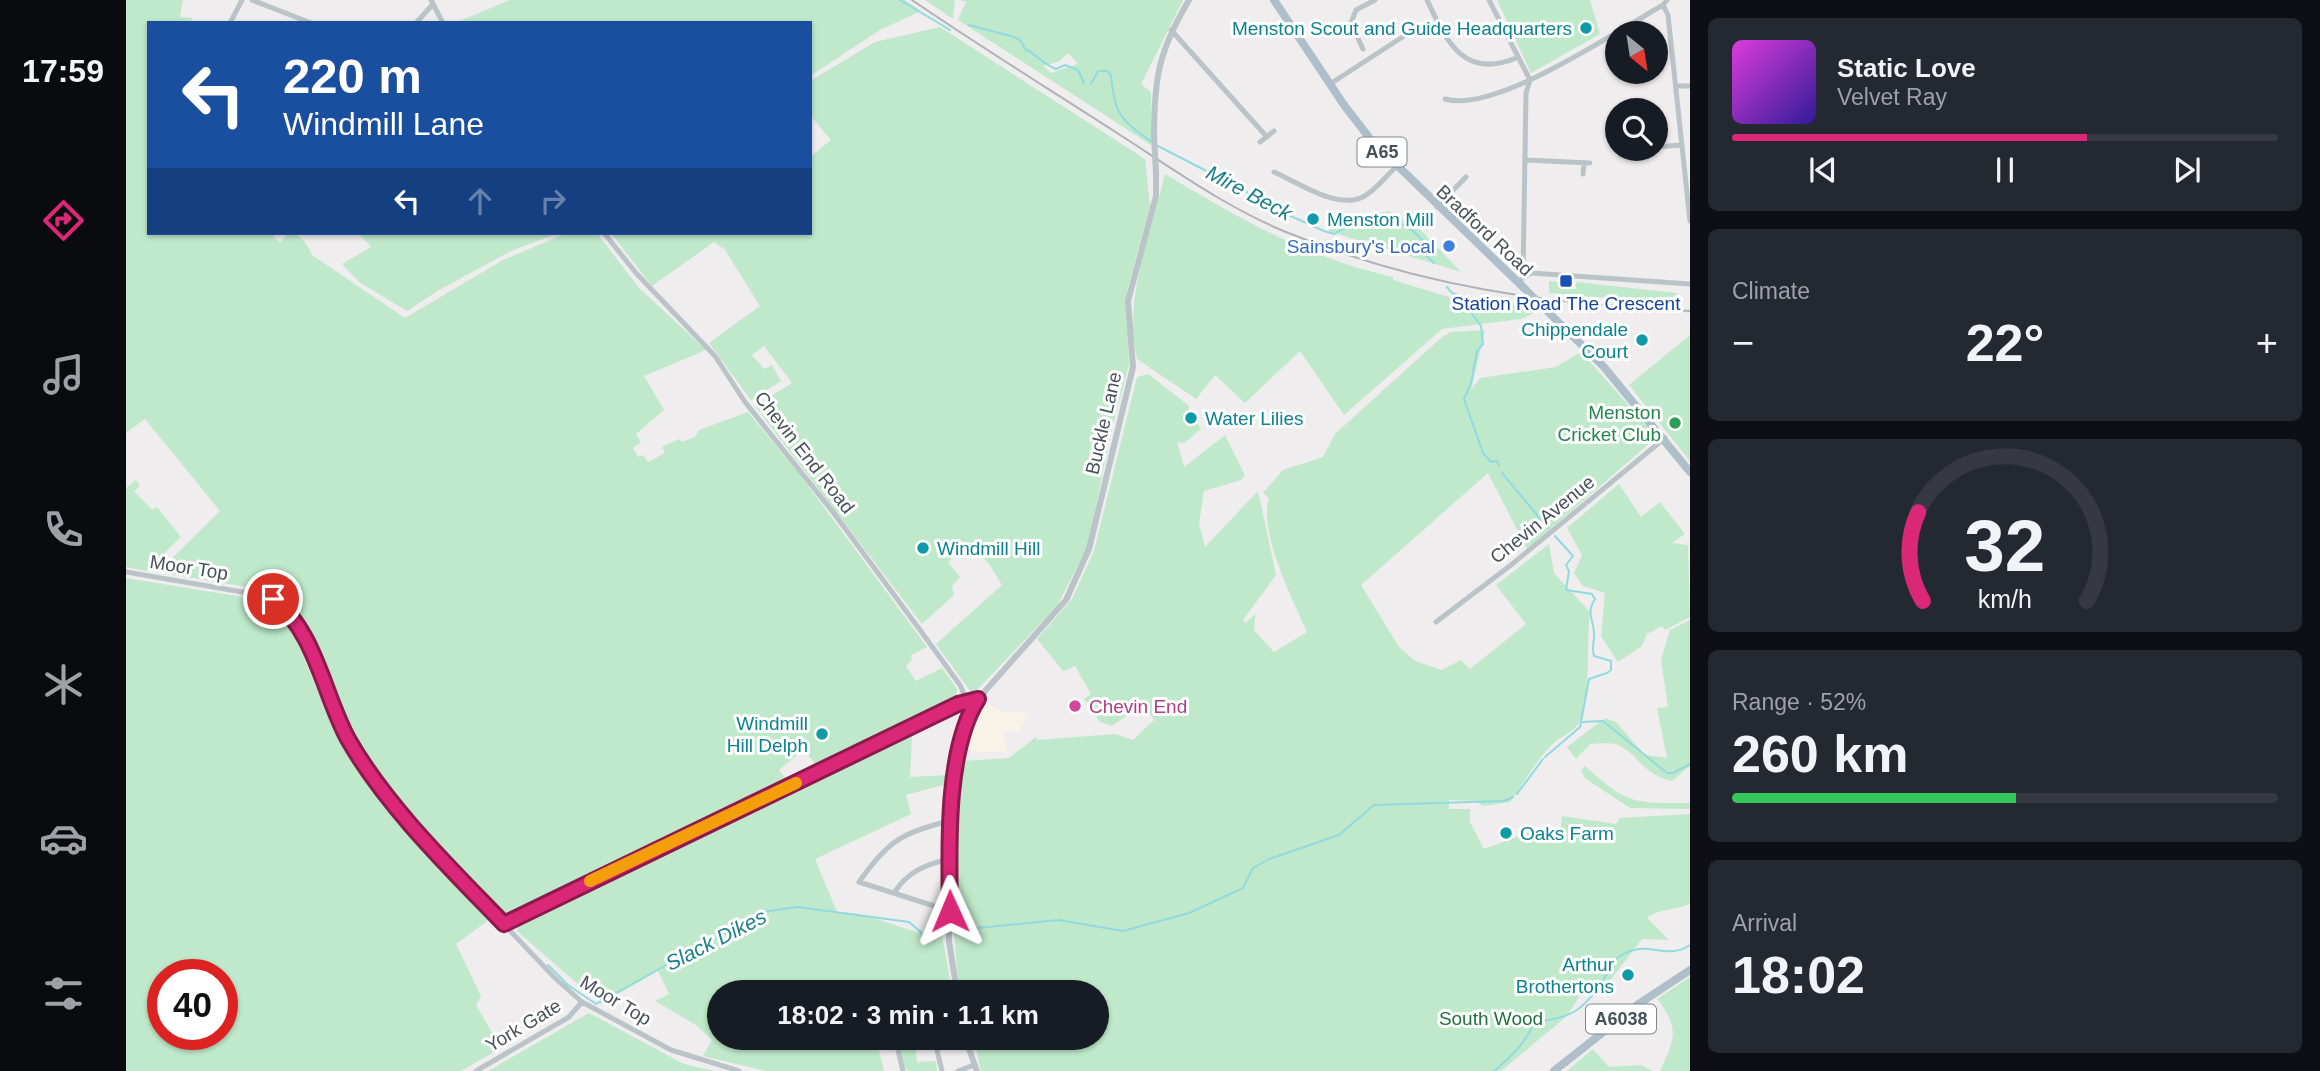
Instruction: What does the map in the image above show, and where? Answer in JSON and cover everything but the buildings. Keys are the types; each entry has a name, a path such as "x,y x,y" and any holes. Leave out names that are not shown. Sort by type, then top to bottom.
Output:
{"main road":[{"name":"Bradford Road","path":"1274,0 1360,125 1396,167 1521,282 1604,367 1665,438 1690,472"},
{"name":"A6038","path":"1554,1071 1640,1003 1690,970"}],"street":[{"path":"231,21 242,0"},
{"path":"252,0 307,21"},
{"name":"Buckle Lane","path":"978,699 1066,600 1089,549 1133,367 1128,300 1156,196 1154,98 1160,57 1171,30 1189,0"},
{"path":"1362,49 1351,23 1356,10 1375,0"},
{"path":"1427,0 1447,43 1459,54 1489,64 1516,58"},
{"path":"1489,0 1516,58 1530,80 1526,93 1521,282 1542,274 1690,284"},
{"path":"418,21 432,2 442,21"},
{"path":"1446,99 1467,103 1530,80 1665,3 1690,221"},
{"path":"294,21 296,15"},
{"path":"1171,30 1267,137"},
{"path":"1331,84 1404,36"},
{"path":"1676,86 1690,86"},
{"path":"1261,142 1273,131"},
{"path":"1668,147 1690,147"},
{"path":"1526,160 1587,163 1583,174"},
{"path":"1274,172 1340,201 1355,200 1366,195 1396,167"},
{"path":"1437,207 1466,177"},
{"name":"Chevin End Road","path":"606,235 636,273 715,356 745,402 920,630 960,685 967,701"},
{"name":"Chevin Avenue","path":"1436,622 1511,565 1665,438"},
{"name":"Moor Top","path":"126,572 254,594 273,599 284,607 299,627 348,739 373,776 458,876 504,924 582,1002 680,1055 739,1071"},
{"path":"504,924 967,701 978,699 960,750 949,821 949,941 955,980"},
{"path":"949,821 910,831 888,847 859,882 950,911"},
{"path":"894,893 902,880 913,872 950,859"},
{"name":"York Gate","path":"476,1071 569,1017 582,1002"},
{"path":"898,1050 903,1071"},
{"path":"937,1050 942,1071"},
{"path":"958,1071 976,1068 969,1050"}],"shaded area":[{"path":"982,701 1005,713 1016,711 1028,714 1019,731 1003,731 1007,752 972,751 965,746"}],"green space":[{"path":"126,0 183,0 180,17 192,18 191,21 147,21 147,235 274,235 273,237 280,242 287,235 297,235 312,255 405,318 503,260 562,235 599,235 639,288 706,350 644,376 664,410 636,434 641,442 633,448 638,457 643,455 648,462 665,453 662,447 679,439 682,442 695,437 699,430 748,412 798,472 927,647 911,655 912,659 906,666 916,681 942,668 957,689 956,700 819,769 804,749 779,770 788,781 504,915 418,821 361,745 337,700 315,642 305,624 279,596 261,588 273,576 270,572 253,588 158,572 220,511 145,419 126,433"},
{"path":"510,0 905,0 921,11 880,30 812,75 812,21 460,21"},
{"path":"925,0 955,0 953,19"},
{"path":"960,0 1183,0 1141,84 1151,92 1151,145 958,20 966,2","holes":["1068,53 1078,64 1051,73 1043,66 1060,61"]},
{"path":"1497,0 1590,0 1600,34 1531,73"},
{"path":"940,27 1145,159 1150,206 1127,291 1129,365 1111,432 1088,546 1057,606 977,690 971,692 936,644 1002,585 989,564 969,542 948,562 960,577 952,586 954,595 922,624 755,406 792,383 764,346 752,355 764,369 772,365 781,381 751,400 709,343 760,306 725,250 714,242 652,286 613,235 812,235 812,155 831,140 812,117 812,80 875,42"},
{"path":"1165,174 1247,221 1333,260 1462,301 1466,296 1514,303 1523,297 1536,312 1521,319 1442,329 1344,415 1300,351 1245,403 1215,375 1196,399 1137,359 1133,312 1136,289"},
{"path":"1389,211 1407,221 1410,219 1461,272 1328,231 1340,219"},
{"path":"360,235 553,235 511,251 439,290 407,311 359,282 342,264 371,247"},
{"path":"1549,281 1566,283 1566,289 1576,289 1576,282 1677,293 1676,298 1666,297 1665,303 1549,293"},
{"name":"South Wood","path":"1485,330 1471,390 1480,378 1556,367 1581,352 1657,437 1527,549 1488,473 1361,585 1399,647 1415,661 1442,670 1461,660 1470,669 1526,624 1496,585 1549,544 1554,573 1590,612 1585,702 1580,720 1575,728 1556,741 1543,755 1510,802 1483,806 1476,801 1449,800 1449,809 1470,809 1470,822 1484,849 1538,829 1546,836 1551,833 1560,838 1562,816 1616,824 1620,818 1690,814 1690,903 1647,918 1669,940 1642,939 1609,982 1584,989 1567,1016 1501,1071 981,1071 976,1050 1109,1050 1109,980 958,980 952,874 954,806 963,761 1009,758 1036,737 1037,740 1115,734 1133,740 1154,720 1143,704 1112,726 1100,722 1084,699 1091,694 1075,666 1063,671 1037,639 1072,599 1094,551 1137,377 1148,374 1188,405 1189,409 1184,412 1190,412 1201,429 1184,443 1177,442 1184,467 1225,435 1245,475 1241,480 1204,491 1199,524 1205,547 1257,492 1259,495 1276,575 1243,620 1246,623 1255,614 1254,630 1274,652 1307,632 1272,547 1268,529 1269,498 1263,493 1283,470 1323,457 1335,434 1442,337 1451,332"},
{"name":"Menston Cricket Club","path":"1690,335 1690,461 1629,385"},
{"path":"136,480 140,486 134,491 152,510 157,507 181,537 146,571 126,567 126,488"},
{"path":"1619,484 1641,517 1660,502 1685,534 1672,543 1688,545 1690,617 1665,630 1662,626 1647,634 1642,646 1618,662 1601,636 1605,593 1583,586 1574,573 1582,555 1567,528"},
{"path":"126,578 270,602 284,614 332,721 355,761 409,832 490,919 456,944 481,996 476,1005 501,1048 461,1071 126,1071"},
{"path":"1690,620 1690,766 1672,781 1653,774 1631,753 1611,744 1590,744 1576,759 1567,747 1605,718 1616,722 1645,755 1667,758 1657,708 1668,707 1661,660 1670,630"},
{"path":"909,732 912,736 910,777 948,775 947,784 906,795 911,814 815,859 837,912 942,935 950,980 707,980 707,1035 696,1025 655,1001 669,994 658,971 601,1004 518,932 516,920"},
{"path":"1585,766 1622,795 1644,802 1690,803 1690,809 1630,808 1586,779 1581,771"},
{"path":"1690,977 1690,1071 1660,1071 1673,1034 1669,1018 1657,999"},
{"path":"589,1013 684,1064 714,1071 488,1071"},
{"path":"707,1049 879,1050 884,1071 766,1071 703,1056"},
{"path":"1593,1049 1609,1067 1641,1065 1653,1071 1567,1071"},
{"path":"900,1050 916,1050 917,1062 936,1061 937,1071 909,1071 904,1068"}],"waterway":[{"name":"Mire Beck","path":"900,0 950,30"},
{"name":"Mire Beck","path":"969,25 1020,40 1025,49 1051,67 1056,69 1065,65 1078,70 1084,83"},
{"name":"Mire Beck","path":"1091,84 1098,71 1107,71 1111,75 1114,98 1121,114 1133,128 1152,142"},
{"name":"Mire Beck","path":"1156,145 1242,187 1253,199 1324,231 1334,234 1360,222 1384,219 1408,227 1428,247 1424,254 1434,263"},
{"name":"Mire Beck","path":"1447,287 1452,293 1470,298 1472,314 1481,326 1483,344 1477,351 1471,383 1464,399 1483,453 1491,462 1497,461 1499,465"},
{"name":"Mire Beck","path":"1502,473 1548,528"},
{"name":"Mire Beck","path":"1545,757 1580,727 1589,679 1611,670 1611,661 1594,656 1593,653 1594,632 1590,612 1595,599 1592,594 1566,590 1569,571 1566,565 1573,556 1555,536"},
{"path":"1583,722 1603,721 1667,773 1673,773 1690,764"},
{"path":"1517,794 1543,759"},
{"path":"956,930 1059,920 1123,931 1189,913 1243,888 1253,868 1269,859 1339,835 1374,805 1504,801 1513,797"},
{"name":"Slack Dikes","path":"548,965 568,985 596,1004 762,912 798,907 909,922 923,934 943,933"},
{"path":"1494,1071 1518,1049 1534,1022 1558,1018 1583,1006 1619,957 1638,949 1671,951 1690,945"}],"railway":[{"path":"912,0 1199,186 1286,232 1385,267 1485,290 1586,303 1690,311"}],"slow traffic":[{"path":"590,881 796,783"}],"place":[{"name":"Menston Scout and Guide Headquarters","path":"1586,28"},
{"name":"Menston Mill","path":"1313,219"},
{"name":"Sainsbury's Local","path":"1449,246"},
{"name":"Station Road The Crescent","path":"1566,281"},
{"name":"Chippendale Court","path":"1642,340"},
{"name":"Water Lilies","path":"1191,418"},
{"name":"Menston Cricket Club","path":"1675,423"},
{"name":"Windmill Hill","path":"923,548"},
{"name":"Chevin End","path":"1075,706"},
{"name":"Windmill Hill Delph","path":"822,734"},
{"name":"Oaks Farm","path":"1506,833"},
{"name":"Arthur Brothertons","path":"1628,975"}],"route":[{"path":"273,599 284,607 299,627 348,739 373,776 458,876 504,924 958,704 978,699 967,723 953,786 949,821 950,911"}]}
